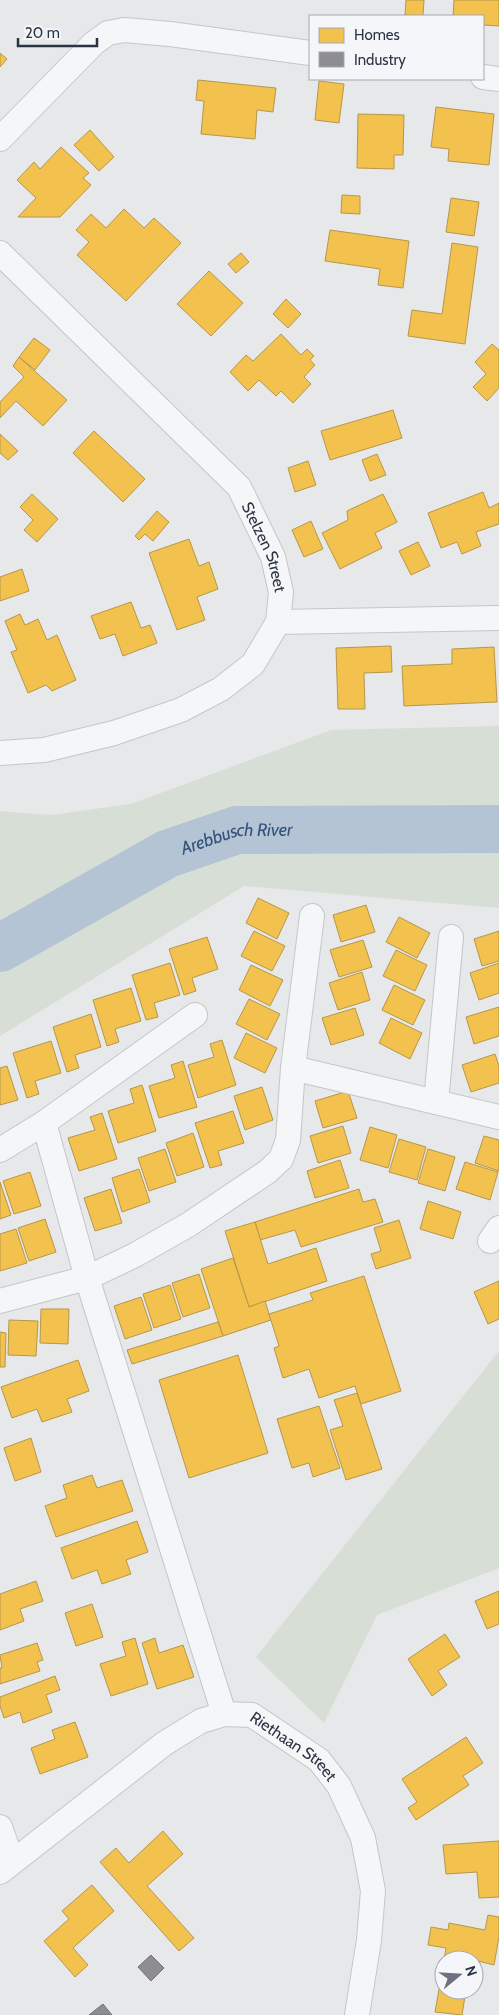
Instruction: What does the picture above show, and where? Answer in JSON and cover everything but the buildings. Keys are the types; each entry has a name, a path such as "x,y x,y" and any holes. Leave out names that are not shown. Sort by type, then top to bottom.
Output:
{"street":[{"path":"0,139 94,43 108,33 124,30 170,34 309,53"},
{"path":"484,77 499,80"},
{"name":"Stelzen Street","path":"0,253 239,486 273,557 281,592 278,622 253,664 221,689 181,710 114,733 44,750 0,753"},
{"path":"278,622 499,618"},
{"path":"0,1301 87,1278 135,1256 188,1225 267,1172 281,1159 288,1140 293,1068 312,916"},
{"path":"436,1102 451,937"},
{"path":"0,1150 44,1124 195,1015"},
{"path":"293,1068 499,1117"},
{"path":"44,1124 87,1278 224,1714"},
{"name":"Riethaan Street","path":"6,1867 165,1744 201,1721 224,1714 252,1714 320,1760 339,1786 363,1838 373,1891 369,1940 357,2015"},
{"path":"0,1827 6,1867"}],"shaded area":[{"path":"499,726 499,908 244,886 0,1036 0,811 51,815 131,804 331,730"},
{"path":"499,1351 499,1568 377,1615 324,1723 256,1657"}],"waterway":[{"name":"Arebbusch River","path":"0,948 167,854 237,830 499,829"}]}
